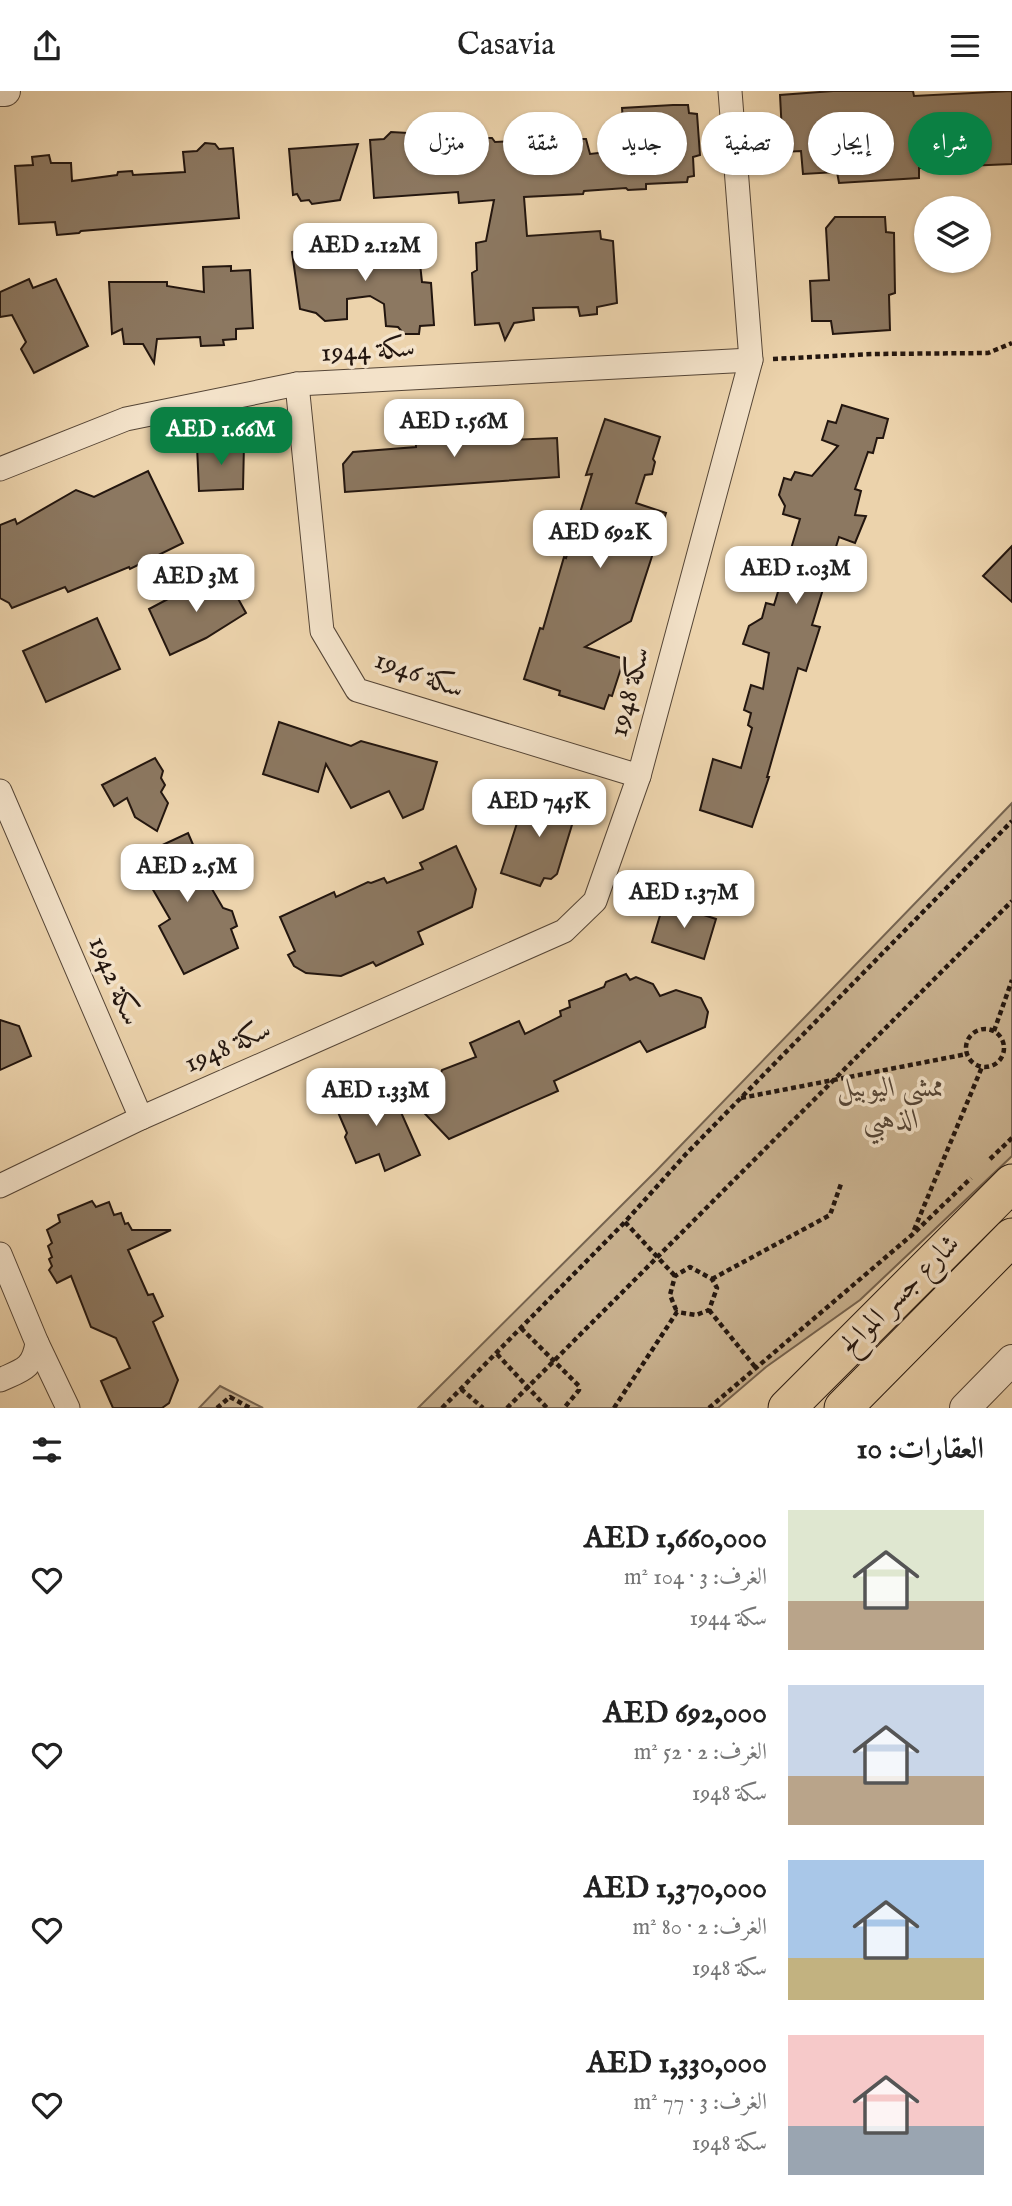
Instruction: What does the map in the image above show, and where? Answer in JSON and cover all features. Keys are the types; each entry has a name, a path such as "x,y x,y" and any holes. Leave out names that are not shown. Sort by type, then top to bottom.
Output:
{"main road":[{"name":"شارع جسر الموالح","path":"787,1408 997,1175"},
{"name":"شارع جسر الموالح","path":"842,1408 1012,1237"}],"street":[{"path":"0,91 5,91"},
{"name":"سكة 1948","path":"0,1187 141,1118 564,930 595,901 639,776 751,360 730,91"},
{"name":"سكة 1944","path":"0,468 126,419 297,384 751,360"},
{"name":"سكة 1946","path":"297,384 322,631 357,690 639,776"},
{"name":"سكة 1942","path":"0,791 141,1118"},
{"path":"0,1254 37,1343 68,1408"},
{"path":"0,1380 26,1368 35,1357 37,1343"},
{"path":"965,1408 1008,1370"}],"path":[{"path":"751,360 872,354 988,353 1012,343"},
{"path":"442,1408 1012,821"},
{"path":"507,1408 1012,901"},
{"path":"994,1031 1012,980"},
{"path":"978,1029 994,1031 1003,1041 1004,1051 1000,1060 992,1066 982,1067 972,1063 967,1054 965,1044 970,1035 978,1029"},
{"path":"1003,1041 1012,1038"},
{"path":"741,1098 967,1054"},
{"path":"913,1234 982,1067"},
{"path":"997,1175 1012,1138"},
{"path":"709,1408 913,1234 972,1176"},
{"path":"712,1279 830,1215 841,1184"},
{"path":"625,1222 675,1276"},
{"path":"690,1267 712,1279 717,1288 709,1310 696,1315 677,1312 670,1295 675,1276 690,1267"},
{"path":"709,1310 755,1368"},
{"path":"614,1408 677,1312"},
{"path":"521,1328 579,1386 579,1390 564,1408"},
{"path":"497,1354 547,1408"},
{"path":"461,1389 483,1408"},
{"path":"217,1408 230,1397 250,1408"}],"green space":[{"name":"ممشى اليوبيل الذهبي","path":"1012,803 1012,1156 860,1300 766,1367 718,1408 418,1408 656,1171"},
{"path":"220,1386 263,1408 199,1408"}],"building":[{"path":"833,91 913,91 914,96 1012,91 1012,164 992,165 992,112 908,112 908,175 919,175 919,178 839,183 838,175 894,175 894,112 808,112 808,174 803,174 801,151 794,151 794,112 781,112 780,95"},
{"path":"688,105 689,113 697,114 700,155 693,157 694,176 688,177 687,182 646,184 646,189 626,188 584,191 583,194 524,197 527,236 600,231 601,239 613,241 617,303 597,307 597,314 580,316 578,307 533,308 534,320 514,323 505,340 499,323 475,325 472,273 477,270 476,243 486,241 494,200 459,203 458,192 374,198 370,140 384,139 391,132 404,133 404,175 489,175 489,138 492,138 495,142 503,142 503,175 583,175 583,139 586,139 590,154 597,153 597,175 687,175 687,112 622,112 622,108"},
{"path":"205,143 215,144 219,149 233,148 239,218 57,235 55,222 19,224 15,166 33,165 32,157 49,155 51,163 71,163 72,181 117,175 118,172 132,171 133,175 185,172 183,152 197,151"},
{"path":"358,144 340,200 312,204 309,200 301,201 297,194 293,195 289,149"},
{"path":"835,217 885,217 886,232 894,233 895,293 889,295 890,330 833,334 831,321 812,321 810,281 829,280 826,228"},
{"path":"418,245 422,282 431,283 434,325 420,326 419,334 404,334 398,327 386,326 384,304 370,296 347,299 347,319 325,321 316,313 300,309 292,252 318,246 322,249"},
{"path":"231,266 231,271 250,270 253,328 236,329 236,339 223,340 224,345 201,346 200,337 157,339 154,363 143,344 124,344 122,329 112,334 109,282 167,282 167,286 204,292 203,267"},
{"path":"29,279 33,288 56,279 88,346 34,373 21,349 26,342 12,315 0,317 0,292"},
{"path":"842,405 888,419 883,438 877,438 873,453 868,452 855,489 861,491 855,515 866,516 855,543 839,537 812,625 820,627 806,671 798,668 769,777 752,827 700,810 713,759 741,768 752,728 748,725 751,713 744,710 751,685 763,689 769,653 743,644 749,626 762,618 766,603 774,605 800,519 783,514 785,506 779,495 784,478 791,480 795,472 812,476 838,446 822,440 828,421 836,423"},
{"path":"605,419 660,437 653,459 655,462 652,474 645,475 636,503 666,513 631,621 585,647 624,659 612,696 609,695 604,709 559,695 560,691 524,679 540,628 543,629 564,557 566,558 592,474 586,475"},
{"path":"507,420 509,440 557,438 559,477 345,492 343,464 353,452 416,447 415,429"},
{"path":"244,444 243,489 199,491 197,446"},
{"path":"148,471 183,543 130,569 129,567 68,592 65,587 12,608 0,598 0,525 15,519 17,524 76,490 94,497"},
{"path":"1012,546 1012,602 983,576"},
{"path":"203,573 236,595 246,613 206,638 170,655 149,609 202,581 204,586"},
{"path":"97,618 120,669 46,702 23,651"},
{"path":"279,722 351,746 361,741 437,762 423,809 403,818 389,791 351,808 326,764 318,792 263,774"},
{"path":"155,758 163,771 161,778 165,785 161,792 168,803 157,831 135,817 127,798 114,806 102,785"},
{"path":"534,790 568,801 566,811 575,815 557,874 551,879 544,878 540,886 501,873 526,795 530,796"},
{"path":"188,833 212,889 223,908 232,911 237,926 231,929 238,948 184,974 159,926 170,919 152,888 137,882 130,865 156,853 156,848"},
{"path":"456,846 476,889 472,907 418,932 423,944 376,966 373,962 341,976 306,973 294,966 288,955 295,951 280,917 334,892 336,897 368,882 384,878 387,883 423,869 420,863"},
{"path":"664,902 716,919 704,959 652,942"},
{"path":"626,974 630,980 636,977 653,984 660,996 676,990 701,998 708,1012 705,1027 647,1052 640,1041 554,1081 558,1091 449,1139 410,1098 438,1082 442,1070 476,1057 470,1043 519,1021 525,1034 561,1016 560,1011 570,1007 569,1001 604,987 606,982"},
{"path":"0,1020 19,1026 31,1056 0,1070"},
{"path":"373,1085 380,1086 385,1095 392,1092 420,1155 385,1171 379,1154 356,1163 334,1103"},
{"path":"92,1201 96,1207 109,1202 114,1215 121,1213 125,1224 128,1223 132,1230 171,1230 128,1250 148,1295 153,1294 163,1316 153,1322 178,1380 169,1403 162,1408 113,1408 101,1381 130,1368 116,1338 91,1327 71,1276 57,1283 49,1270 52,1266 49,1259 52,1257 48,1246 52,1243 47,1230 60,1222 58,1215"}]}
